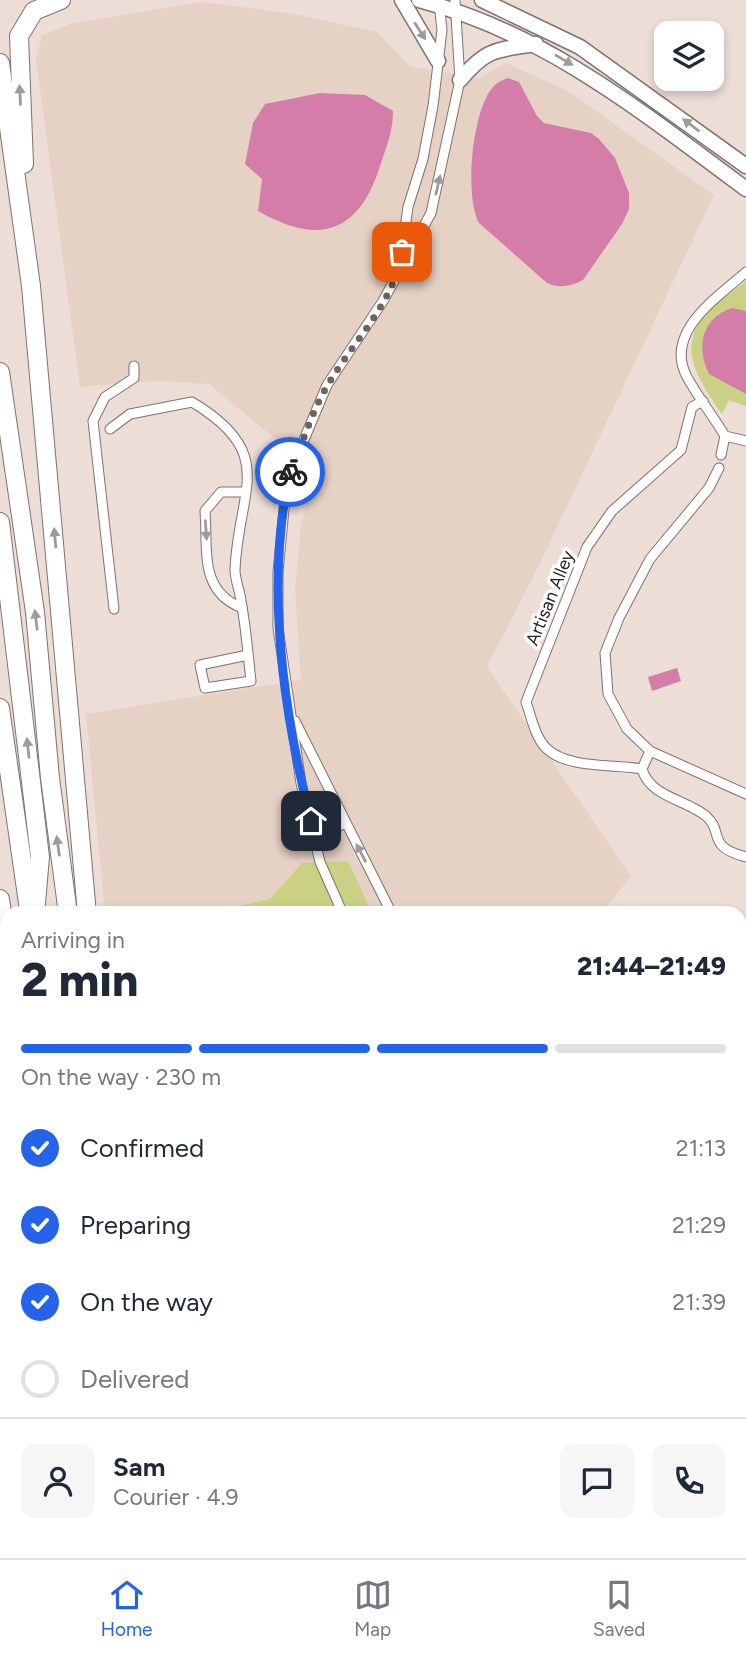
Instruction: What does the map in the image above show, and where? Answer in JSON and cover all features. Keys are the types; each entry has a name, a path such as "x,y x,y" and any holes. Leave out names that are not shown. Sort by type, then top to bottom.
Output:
{"highway":[{"path":"61,0 30,15 23,27 18,46 31,286 86,906"},
{"path":"0,63 31,286"},
{"path":"0,372 35,612 51,792 67,906"},
{"path":"0,522 40,857 36,906"},
{"path":"0,708 29,906"}],"main road":[{"path":"402,0 438,61"},
{"path":"419,0 456,6 570,63 746,189"},
{"path":"482,0 580,47 746,166"},
{"path":"460,80 478,58 496,50 536,44"}],"street":[{"path":"399,269 408,207 423,159 433,106 442,30 439,3"},
{"path":"340,906 320,862 301,783 278,628 278,572 290,473 327,385 383,301 431,213 460,80 456,6"},
{"path":"721,455 725,436 685,374 681,345 694,318 746,272"},
{"path":"114,609 93,421 105,397 134,378 134,366"},
{"name":"Artisan Alley","path":"642,769 570,761 547,750 540,740 526,702 587,547 612,511 681,450 692,407 703,401"},
{"path":"110,429 130,414 192,402 219,418 235,435 249,468 235,573 242,608 248,655 251,681 205,688 200,665 248,655"},
{"path":"725,436 746,440"},
{"path":"719,468 709,488 650,559 619,618 606,653 608,694 627,729 650,751 746,794"},
{"path":"242,608 227,602 214,588 210,576 205,511 221,492 245,492"},
{"path":"290,711 388,906"},
{"path":"650,751 642,769 648,784 706,816 717,841 730,852 746,857"},
{"path":"316,838 345,823"}],"shaded area":[{"path":"201,2 294,14 377,32 410,66 479,78 506,63 568,91 714,195 540,563 487,667 631,876 607,906 104,906 86,714 301,680 295,589 301,526 318,454 273,437 209,384 158,381 80,387 36,59 42,35 70,24"},
{"path":"508,78 519,82 537,116 544,123 591,133 599,139 615,158 629,193 629,209 622,224 583,280 574,284 561,286 547,283 479,223 474,211 471,174 480,113 494,86"},
{"path":"320,93 365,95 393,111 385,150 362,205 349,218 335,226 319,230 281,222 258,211 262,179 245,164 253,123 265,104"},
{"path":"732,308 746,311 746,394 709,374 703,354 702,344 708,326"},
{"path":"677,668 681,681 652,691 648,677"}],"green space":[{"path":"746,281 746,406 729,400 722,414 700,379 692,354 692,342 696,329 708,311"},
{"path":"348,861 369,906 239,906 270,899 302,863"}],"way so far":[{"path":"290,472 327,385 383,301 399,269 402,252"}],"route":[{"path":"290,472 278,572 278,628 301,783 311,821"}]}
